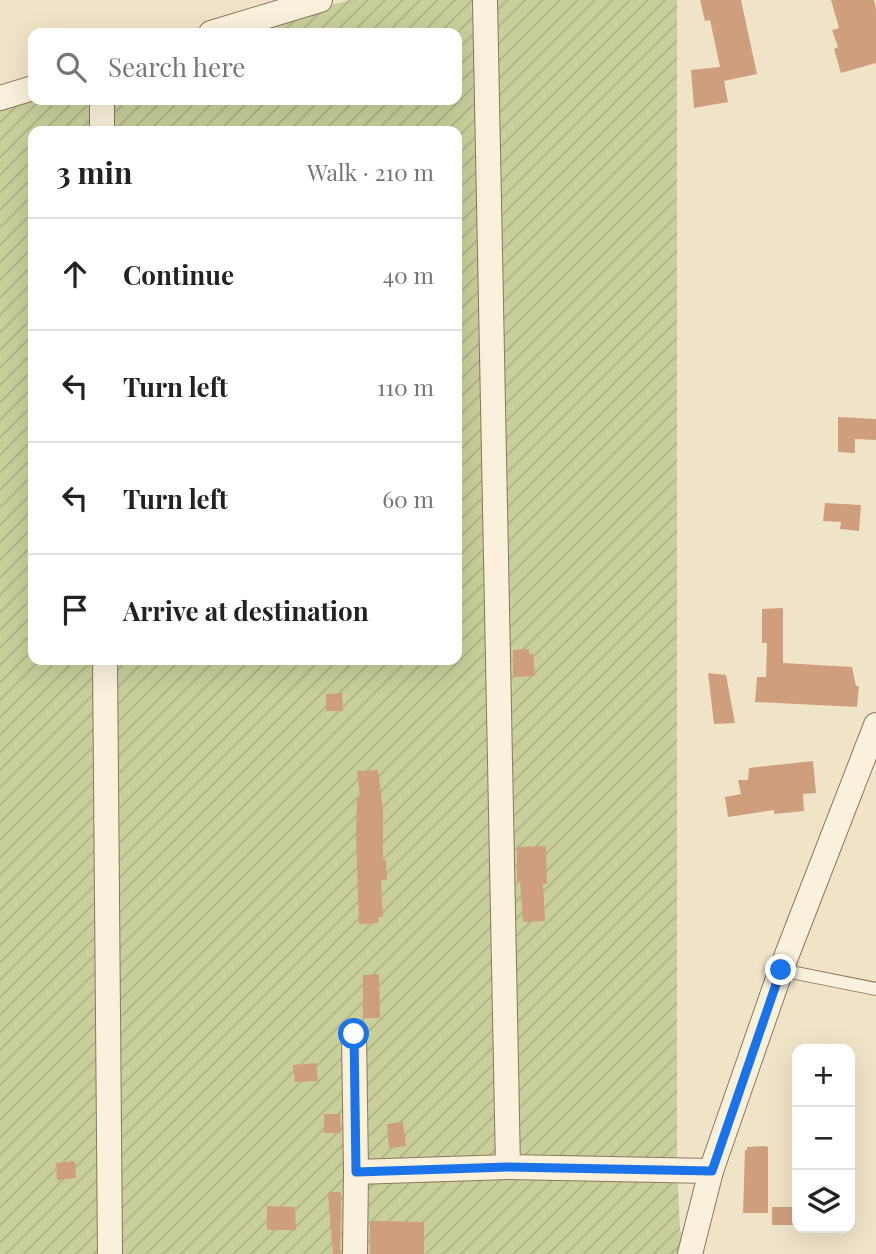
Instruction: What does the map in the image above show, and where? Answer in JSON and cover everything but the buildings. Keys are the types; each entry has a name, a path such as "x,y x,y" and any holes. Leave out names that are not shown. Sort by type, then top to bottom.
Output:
{"street":[{"path":"228,28 320,0"},
{"path":"485,0 508,1167"},
{"path":"0,98 28,90"},
{"path":"102,105 102,126"},
{"path":"106,665 110,1254"},
{"path":"690,1254 712,1171 781,970 876,725"},
{"path":"354,1034 355,1254"},
{"path":"356,1172 508,1167 712,1171"}],"lane":[{"path":"781,970 876,989"}],"green space":[{"path":"349,0 677,0 677,1163 680,1231 703,1254 0,1254 0,106 28,101 28,105 462,105 462,28 256,28"}],"route":[{"path":"354,1034 356,1172 508,1167 712,1171 781,970"}]}
